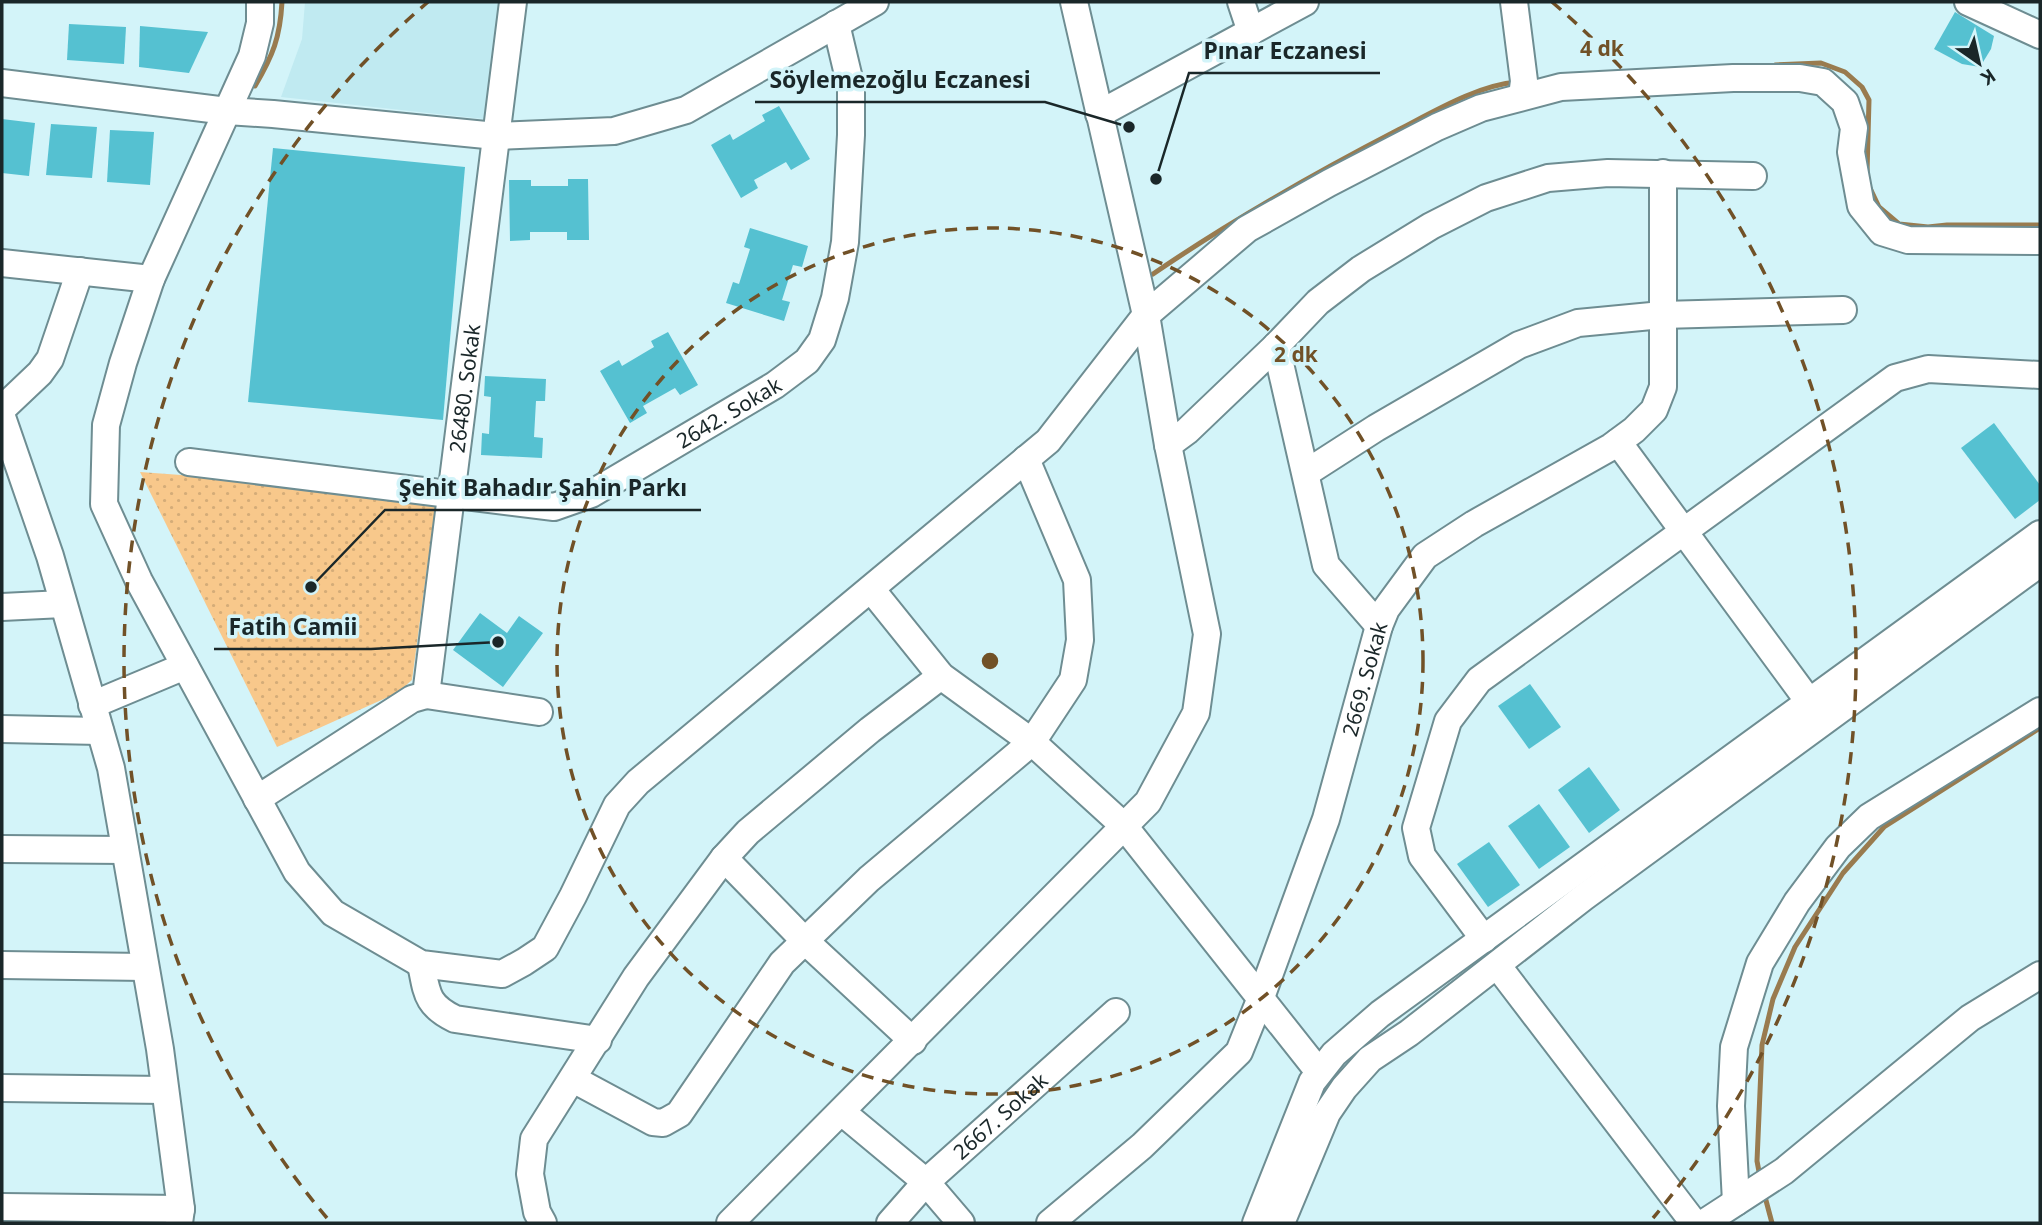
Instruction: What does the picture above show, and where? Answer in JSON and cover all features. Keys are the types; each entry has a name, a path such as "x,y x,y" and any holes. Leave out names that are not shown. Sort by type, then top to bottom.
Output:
{"street":[{"path":"260,2 260,23 252,56 151,279 123,363 106,425 104,504 139,581 297,872 332,913 421,964 502,974 545,948 617,805 638,782 1048,441 1146,315 1247,229 1437,127 1480,108 1561,87 1733,78 1800,78 1823,82 1844,102 1854,128 1851,152 1861,206 1882,232 1908,240 2040,241"},
{"name":"26480. Sokak","path":"426,695 513,2"},
{"path":"2,83 227,111 496,136 614,131 686,110 876,2"},
{"path":"730,1223 1148,802 1196,713 1207,634 1168,445 1146,315 1074,2"},
{"path":"1241,2 1251,32"},
{"path":"1099,114 1305,2"},
{"path":"1514,2 1524,81 1522,96"},
{"path":"1968,2 2040,35"},
{"name":"2642. Sokak","path":"189,462 554,506 591,494 775,385 807,361 822,340 835,298 845,242 852,87 836,24"},
{"path":"1168,445 1187,431 1318,302 1361,268 1431,226 1486,198 1548,178 1608,173 1753,176"},
{"name":"2669. Sokak","path":"1050,1223 1142,1146 1239,1052 1326,820 1379,626 1386,609 1425,556 1474,524 1618,442 1654,411 1663,387 1663,173"},
{"path":"2,263 151,279"},
{"path":"2,409 40,373 50,359 80,271"},
{"path":"1306,473 1376,428 1519,345 1578,323 1662,316 1843,310"},
{"path":"1276,346 1326,565 1379,626"},
{"path":"1484,939 1422,856 1416,828 1448,721 1479,680 1895,379 1928,369 2040,375"},
{"path":"2,417 50,556 111,768 165,1090 180,1216 2,1207"},
{"path":"1618,442 1810,703"},
{"path":"573,1079 653,1122 663,1124 679,1114 782,963 869,879 1032,742 1073,680 1080,640 1077,580 1026,459"},
{"path":"1256,1223 1312,1082 1334,1054 1380,1014 2040,534"},
{"path":"1281,1223 1327,1113 1344,1088 1370,1059 1409,1033 1595,889 2040,563"},
{"path":"870,589 941,676 1032,742 1124,827 1320,1072"},
{"path":"2,607 63,604"},
{"path":"92,705 186,666"},
{"path":"542,1223 537,1212 530,1174 534,1139 636,977 724,858 758,823 870,730 941,676"},
{"path":"257,799 412,699 426,695 539,712"},
{"path":"1754,1191 1731,1106 1734,1047 1760,963 1797,902 1838,847 1869,817 2040,711"},
{"path":"2,729 100,732"},
{"path":"2,849 125,850"},
{"path":"724,858 804,940 913,1041"},
{"path":"421,964 428,995 438,1011 455,1019 598,1040"},
{"path":"2,965 145,967"},
{"path":"1497,965 1694,1223"},
{"path":"1704,1223 1784,1171 1970,1018 2040,975"},
{"name":"2667. Sokak","path":"890,1223 926,1182 1116,1012"},
{"path":"2,1087 165,1090"},
{"path":"843,1112 926,1182 961,1223"}],"shaded area":[{"path":"305,2 500,2 484,119 281,97 302,39"},
{"path":"140,472 437,494 412,680 397,693 277,747"}],"building":[{"path":"1955,12 1994,36 1991,49 1980,67 1962,64 1934,49"},
{"path":"69,24 126,27 124,64 67,60"},
{"path":"140,26 208,32 189,73 139,67"},
{"path":"779,106 810,159 791,170 786,162 754,180 758,188 741,198 711,145 730,134 733,140 765,121 762,115"},
{"path":"2,119 35,123 29,176 2,173"},
{"path":"51,124 97,127 92,178 46,175"},
{"path":"110,130 154,132 150,185 107,182"},
{"path":"273,148 465,167 443,420 248,402"},
{"path":"568,179 588,179 589,240 567,240 567,232 530,232 530,240 510,241 509,180 531,180 531,186 568,186"},
{"path":"750,228 808,246 802,267 793,265 782,300 790,302 784,321 726,303 733,282 739,284 750,249 744,247"},
{"path":"668,332 698,385 680,395 675,388 643,406 647,413 630,423 600,371 619,360 622,366 654,347 651,341"},
{"path":"485,376 546,379 545,401 536,401 534,437 543,438 542,458 481,455 482,433 489,434 491,397 484,396"},
{"path":"1994,423 2040,485 2040,500 2015,519 1961,448"},
{"path":"480,613 507,633 519,616 543,633 503,687 453,650"},
{"path":"1530,684 1561,727 1529,749 1498,706"},
{"path":"1589,767 1620,810 1589,833 1558,790"},
{"path":"1539,804 1570,847 1539,869 1508,826"},
{"path":"1489,842 1520,885 1488,907 1457,864"}],"waterway":[{"path":"255,86 274,46 282,2"},
{"path":"1775,65 1821,63 1845,72 1862,87 1869,100 1867,173"},
{"path":"1153,274 1243,216 1366,147 1456,100 1487,88 1517,82"},
{"path":"1869,186 1879,207 1899,224 1928,227 2040,225"},
{"path":"1760,1177 1757,1161 1762,1045 1773,999 1795,947 1843,873 1884,827 2040,728"},
{"path":"1764,1193 1772,1223"}],"place":[{"name":"Söylemezoğlu Eczanesi","path":"1129,127"},
{"name":"Pınar Eczanesi","path":"1156,179"},
{"name":"Şehit Bahadır Şahin Parkı","path":"311,587"},
{"name":"Fatih Camii","path":"498,642"}]}
